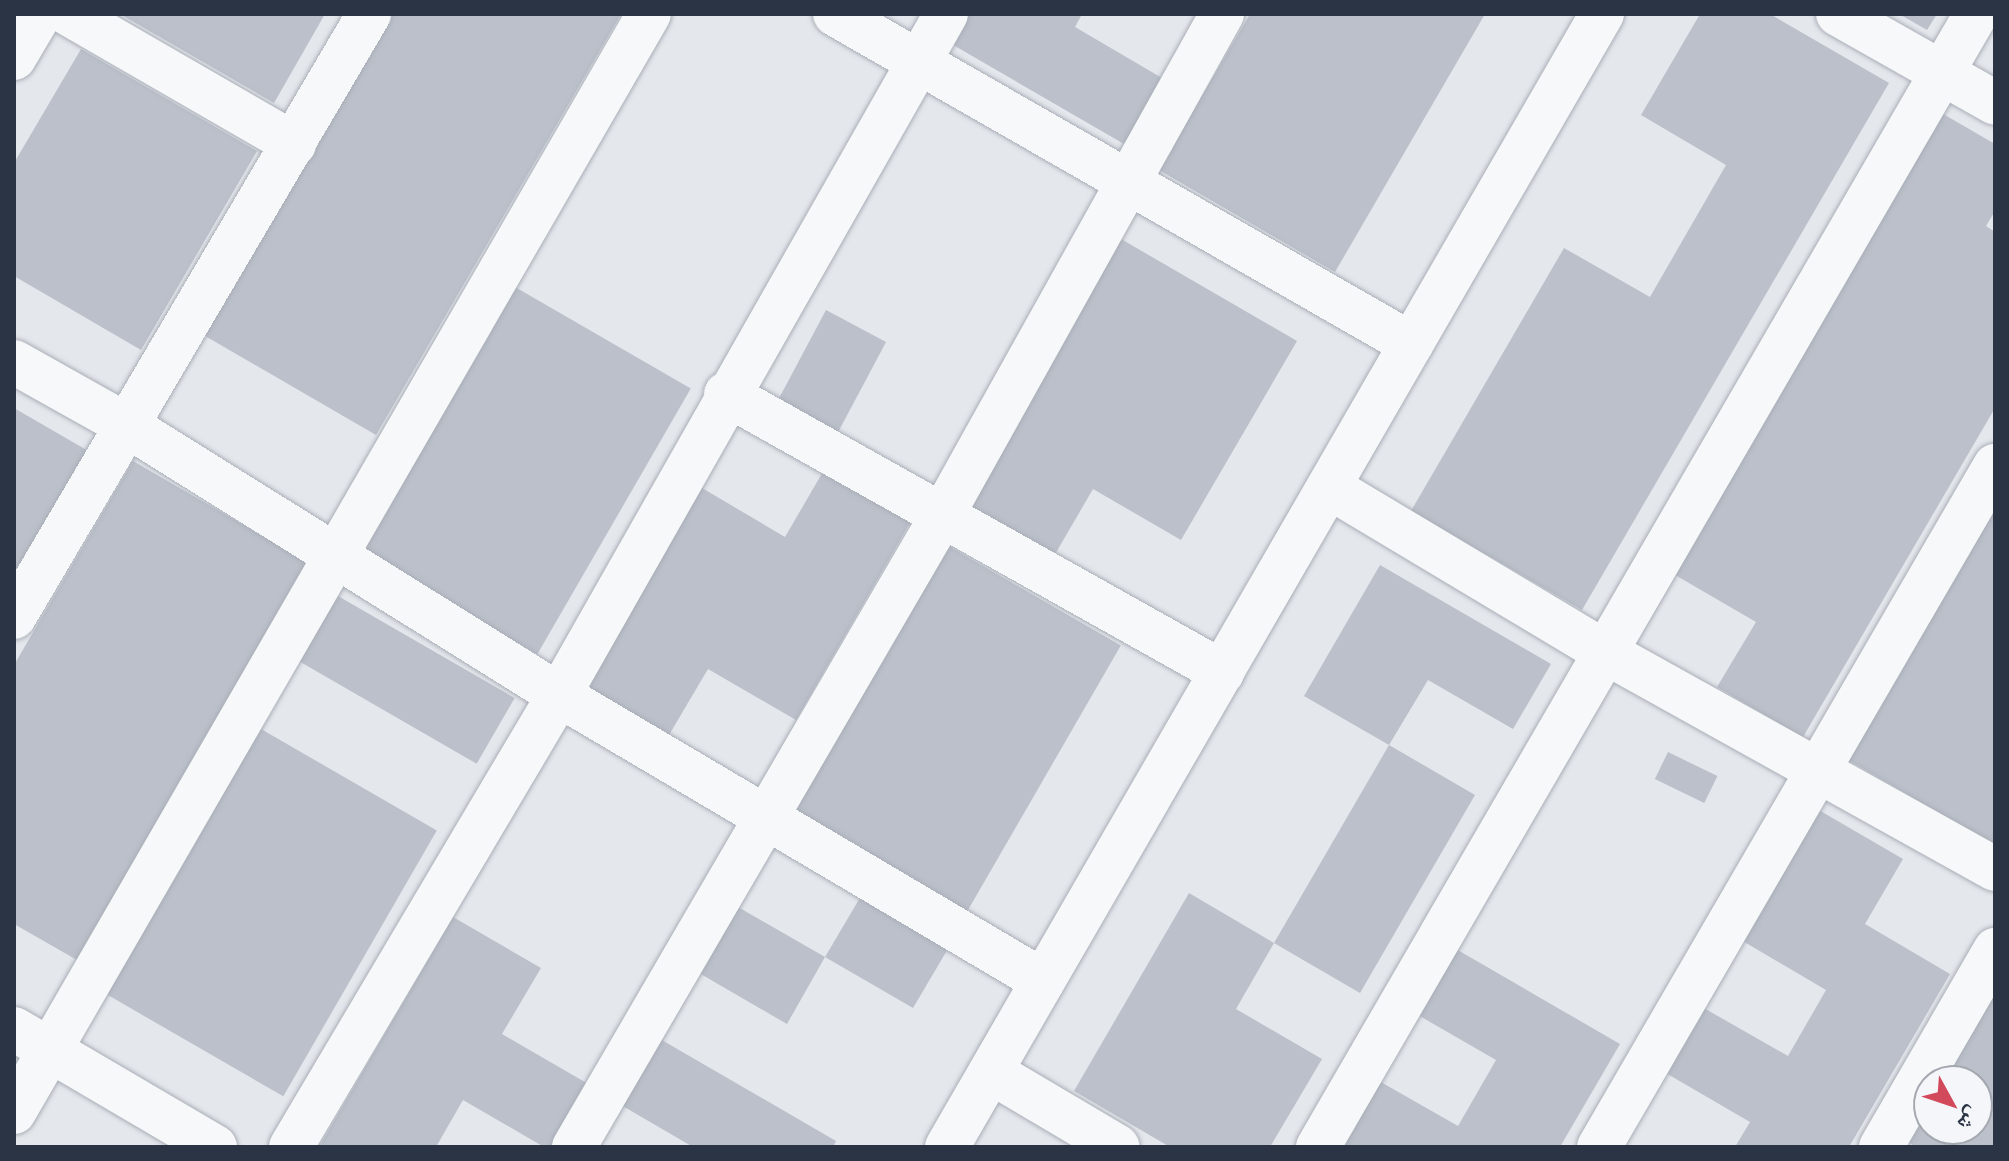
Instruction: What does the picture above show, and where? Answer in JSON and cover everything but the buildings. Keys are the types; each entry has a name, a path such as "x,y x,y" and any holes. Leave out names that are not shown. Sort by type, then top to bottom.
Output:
{"street":[{"path":"14,58 40,14"},
{"path":"69,14 294,144"},
{"path":"14,617 369,14"},
{"path":"14,1112 32,1039 336,555 649,14"},
{"path":"835,14 1411,344"},
{"path":"291,1147 559,695 726,394 946,14"},
{"path":"574,1147 943,514 1222,14"},
{"path":"947,1147 1602,14"},
{"path":"1838,14 1995,103"},
{"path":"1318,1147 1976,14"},
{"path":"14,362 128,426 559,695 1043,981"},
{"path":"726,394 1222,672"},
{"path":"1599,1147 1995,466"},
{"path":"1329,487 1605,652 1995,869"},
{"path":"1881,1147 1995,950"},
{"path":"32,1039 215,1147"},
{"path":"991,1072 1118,1147"}]}
